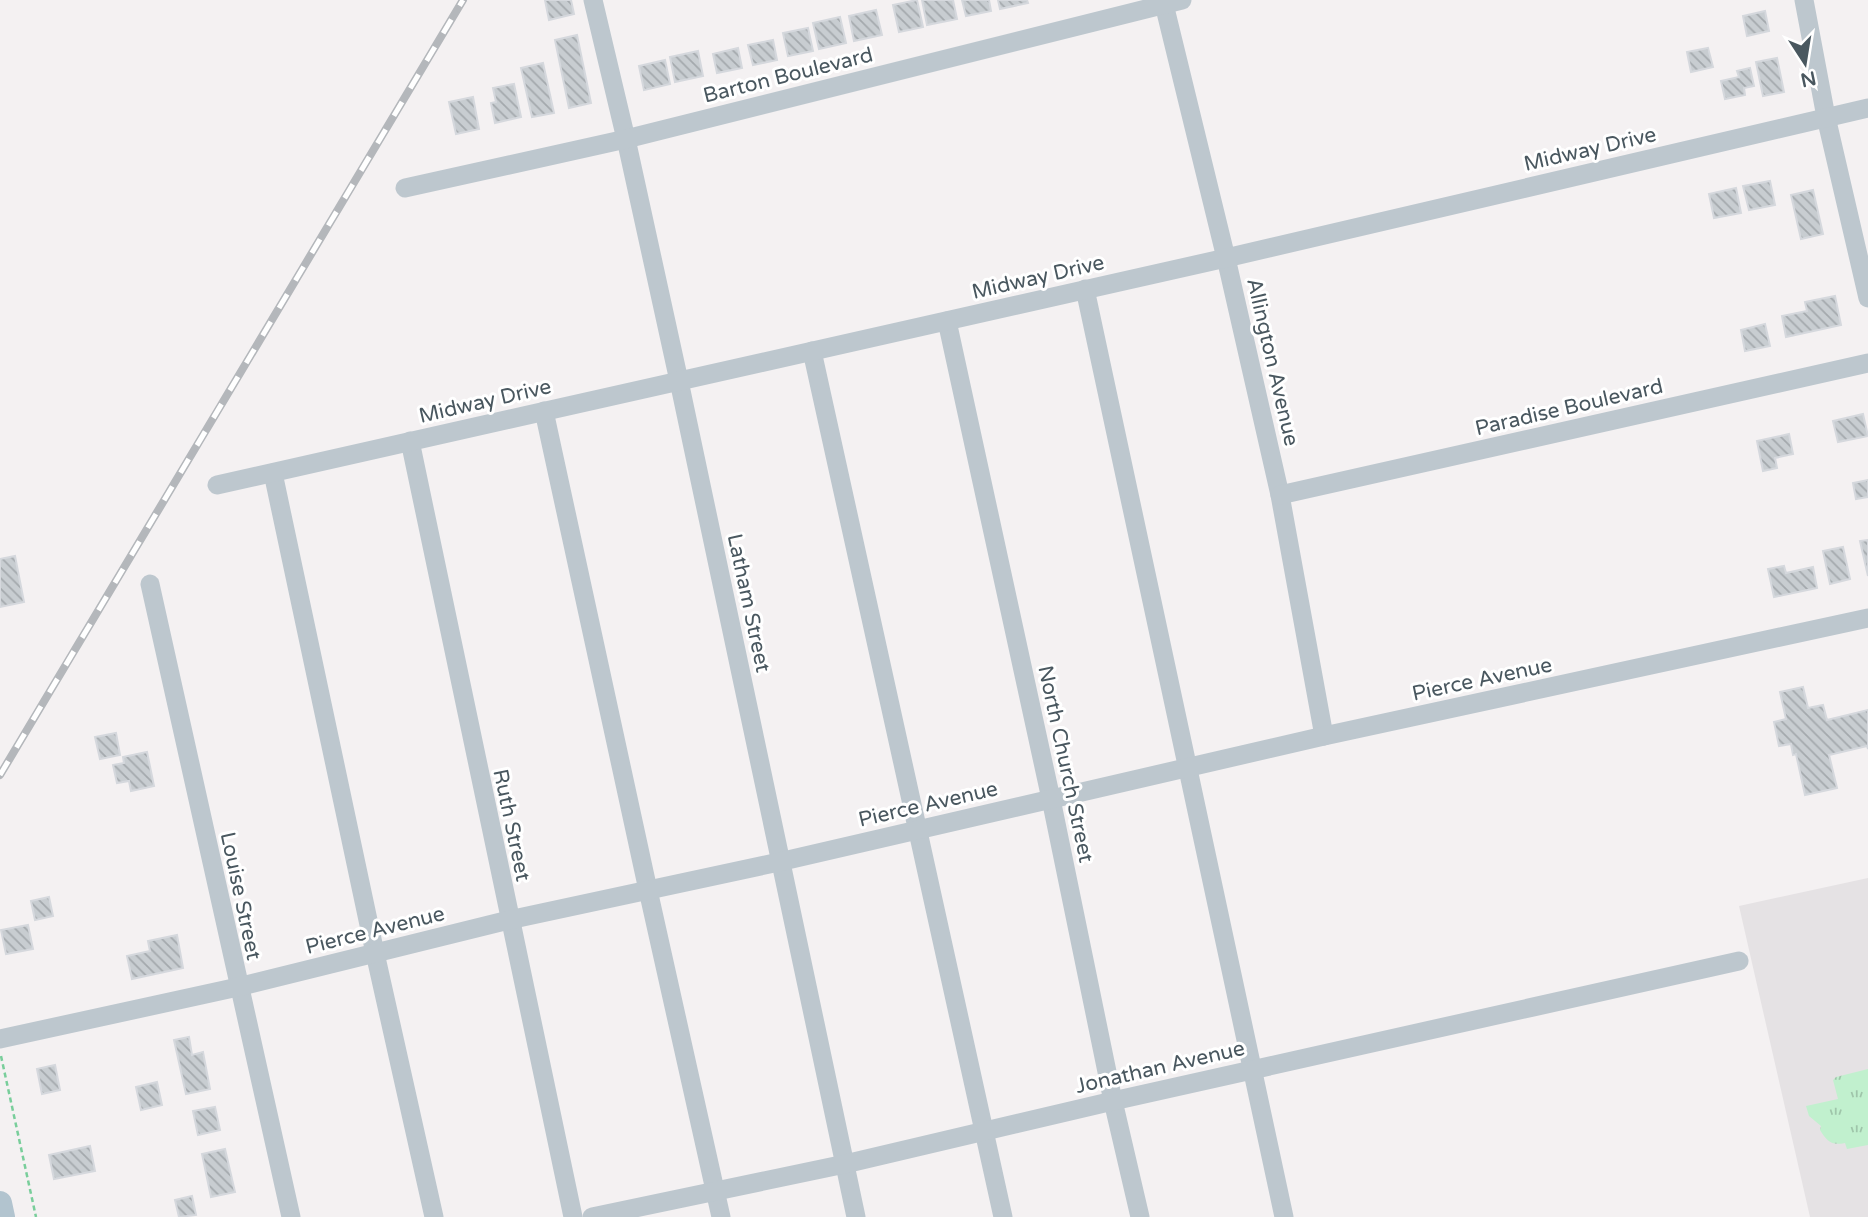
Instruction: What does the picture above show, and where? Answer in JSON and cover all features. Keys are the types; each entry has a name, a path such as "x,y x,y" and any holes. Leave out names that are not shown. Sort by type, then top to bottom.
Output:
{"main road":[{"path":"0,1203 3,1217"}],"street":[{"name":"Latham Street","path":"593,0 679,381 856,1217"},
{"path":"1804,0 1826,117 1868,298"},
{"name":"Barton Boulevard","path":"405,188 626,139 1170,1"},
{"name":"Allington Avenue","path":"1170,1 1280,495 1324,736"},
{"name":"Midway Drive","path":"217,485 1226,258 1868,108"},
{"path":"1085,289 1284,1217"},
{"name":"North Church Street","path":"947,321 1140,1217"},
{"path":"812,351 1003,1217"},
{"name":"Paradise Boulevard","path":"1280,495 1868,363"},
{"path":"544,411 721,1217"},
{"name":"Ruth Street","path":"410,441 573,1217"},
{"path":"273,473 434,1217"},
{"name":"Louise Street","path":"150,584 291,1217"},
{"name":"Pierce Avenue","path":"0,1039 238,987 509,920 779,862 1324,736 1868,618"},
{"name":"Jonathan Avenue","path":"592,1217 845,1164 1739,961"}],"path":[{"path":"0,1051 36,1217"}],"shaded area":[{"path":"1868,878 1868,1217 1810,1217 1739,906"}],"green space":[{"path":"1868,1069 1868,1145 1847,1149 1845,1143 1836,1144 1827,1140 1820,1130 1821,1126 1809,1116 1806,1106 1838,1099 1833,1080 1836,1077"}],"building":[{"path":"545,0 571,0 574,14 549,20"},
{"path":"917,0 923,27 899,32 893,5"},
{"path":"922,0 953,0 957,19 927,25"},
{"path":"962,0 989,0 991,11 966,16"},
{"path":"998,0 1027,0 1028,3 1000,9"},
{"path":"876,10 882,35 854,41 849,16"},
{"path":"1765,11 1769,31 1747,36 1743,16"},
{"path":"840,17 846,43 819,49 813,23"},
{"path":"808,28 813,51 788,56 783,33"},
{"path":"577,35 591,103 569,108 555,40"},
{"path":"773,40 777,60 753,65 748,45"},
{"path":"738,48 742,68 717,73 713,54"},
{"path":"1708,48 1713,67 1691,72 1687,52"},
{"path":"698,51 703,76 675,82 670,57"},
{"path":"1777,58 1784,92 1763,96 1756,62"},
{"path":"665,60 670,84 644,90 639,66"},
{"path":"543,63 554,113 532,117 521,68"},
{"path":"1750,68 1754,86 1744,88 1745,95 1725,99 1721,81 1739,77 1737,71"},
{"path":"514,84 521,117 495,123 491,103 496,102 493,88"},
{"path":"473,97 479,129 456,134 449,102"},
{"path":"1770,181 1775,205 1749,210 1743,186"},
{"path":"1736,188 1741,213 1714,218 1709,194"},
{"path":"1813,190 1823,234 1801,239 1791,195"},
{"path":"1835,296 1841,325 1786,337 1782,316 1807,311 1805,302"},
{"path":"1765,324 1770,346 1745,351 1741,330"},
{"path":"1863,414 1868,436 1838,442 1833,421"},
{"path":"1789,434 1793,454 1775,458 1777,468 1763,471 1757,441"},
{"path":"1868,480 1868,497 1856,499 1853,483"},
{"path":"1868,540 1868,576 1860,541"},
{"path":"1843,547 1850,579 1830,584 1823,551"},
{"path":"15,556 24,602 0,607 0,559"},
{"path":"1784,566 1786,573 1813,567 1817,588 1774,597 1768,569"},
{"path":"1803,687 1808,708 1823,705 1827,720 1868,710 1868,749 1867,746 1829,755 1837,788 1805,795 1796,754 1793,755 1791,744 1779,746 1774,722 1786,719 1780,692"},
{"path":"116,733 120,755 100,759 95,737"},
{"path":"147,752 154,786 131,791 129,781 117,783 113,765 124,763 123,757"},
{"path":"49,897 53,916 35,920 31,901"},
{"path":"28,925 33,949 6,954 1,930"},
{"path":"177,935 183,968 132,979 127,956 150,951 148,941"},
{"path":"189,1037 192,1055 203,1052 210,1089 186,1094 174,1040"},
{"path":"55,1065 60,1090 42,1094 37,1069"},
{"path":"157,1082 162,1105 141,1110 136,1087"},
{"path":"215,1107 220,1130 198,1135 193,1111"},
{"path":"90,1146 95,1171 54,1179 49,1155"},
{"path":"225,1149 235,1192 211,1197 202,1154"},
{"path":"192,1196 196,1215 179,1217 175,1200"}],"railway":[{"path":"0,775 463,0"}]}
